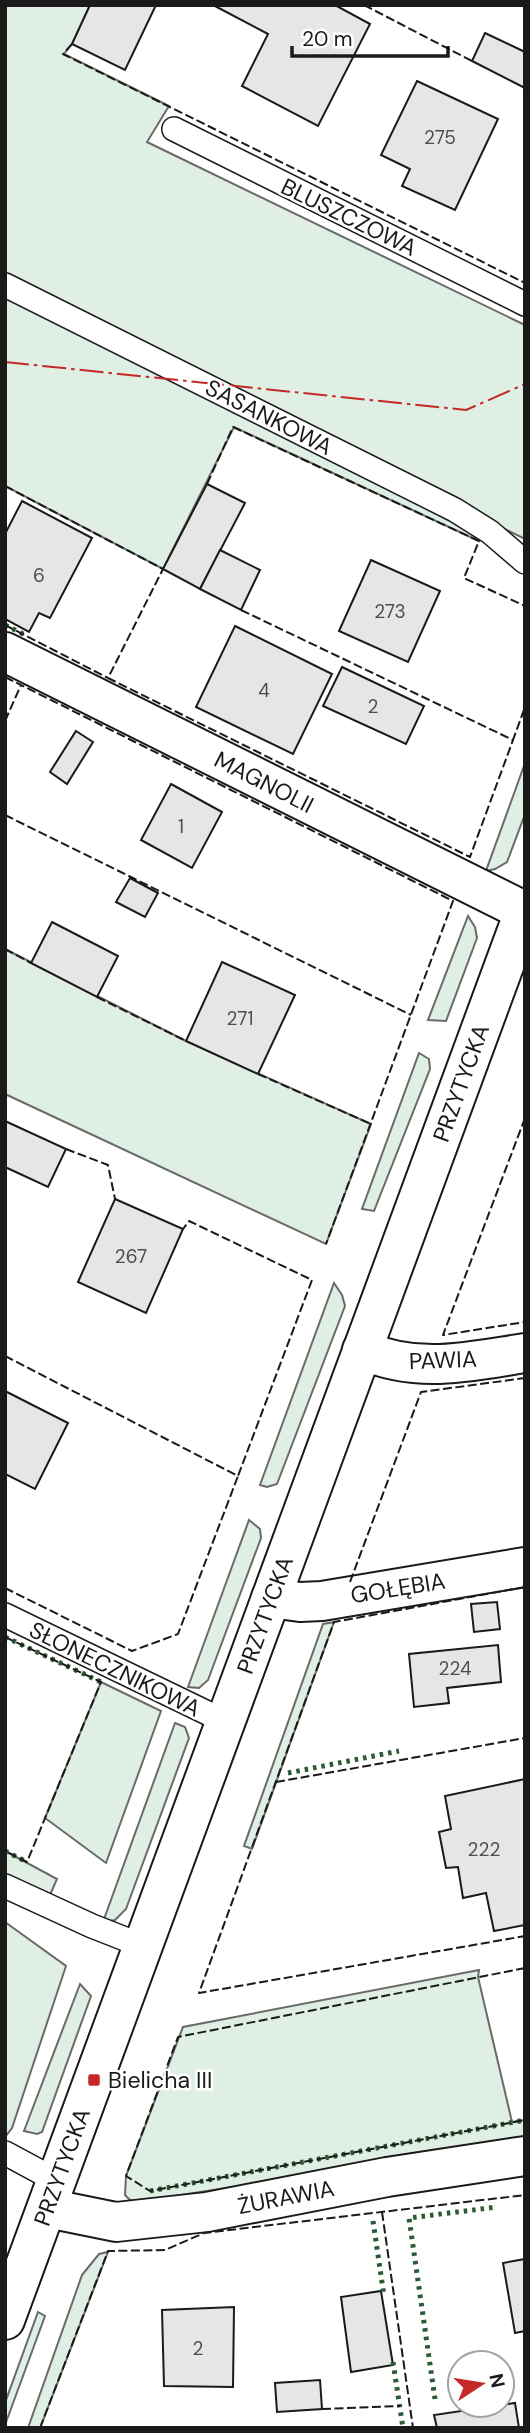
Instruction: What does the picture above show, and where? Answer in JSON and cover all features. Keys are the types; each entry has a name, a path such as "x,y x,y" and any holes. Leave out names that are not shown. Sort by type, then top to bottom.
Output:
{"street":[{"name":"MAGNOLII","path":"5,652 525,910"},
{"name":"PRZYTYCKA","path":"5,2320 525,910"},
{"name":"PAWIA","path":"362,1350 383,1359 409,1364 456,1363 525,1353"},
{"name":"GOŁĘBIA","path":"271,1598 300,1602 322,1601 525,1567"},
{"name":"ŻURAWIA","path":"52,2195 117,2222 207,2212 387,2177 525,2156"}],"lane":[{"name":"BLUSZCZOWA","path":"174,130 525,304"},
{"name":"SASANKOWA","path":"5,285 455,510 490,532 525,562"},
{"name":"SŁONECZNIKOWA","path":"5,1615 226,1722"},
{"path":"5,1886 143,1946"},
{"path":"5,2153 52,2195"}],"green space":[{"path":"5,5 90,5 72,44 64,54 169,106 147,142 525,325 525,539 486,520 479,541 234,427 163,569 5,486"},
{"path":"525,763 525,814 507,862 486,871"},
{"path":"468,916 475,927 477,938 446,1021 428,1020"},
{"path":"5,949 186,1041 371,1124 326,1244 5,1094"},
{"path":"419,1053 429,1059 430,1069 374,1211 362,1209"},
{"path":"334,1283 345,1306 277,1484 267,1487 260,1485"},
{"path":"249,1520 260,1529 261,1538 208,1680 199,1688 188,1687"},
{"path":"334,1622 252,1849 244,1846 323,1624"},
{"path":"101,1682 161,1711 106,1863 45,1818"},
{"path":"175,1723 185,1727 189,1738 126,1909 115,1920 103,1922"},
{"path":"5,1851 57,1879 50,1895 5,1874"},
{"path":"5,1922 66,1966 12,2128 5,2137"},
{"path":"479,1970 478,1977 512,2122 525,2120 525,2141 162,2198 131,2201 125,2195 126,2176 183,2027"},
{"path":"80,1984 91,1996 42,2132 37,2134 24,2131"},
{"path":"108,2252 40,2428 28,2428 82,2275 99,2254"},
{"path":"38,2312 45,2316 5,2425 5,2403"}],"building":[{"path":"90,5 156,5 125,70 72,44"},
{"path":"213,5 335,5 370,24 318,126 242,86 268,34"},
{"path":"485,33 525,52 525,88 472,61"},
{"path":"417,81 498,119 455,210 402,186 410,169 381,155"},
{"path":"207,484 245,503 200,589 163,569"},
{"path":"22,501 92,538 50,618 39,613 29,632 5,619 5,534"},
{"path":"220,550 260,570 241,610 200,589"},
{"path":"371,560 440,591 408,662 339,631"},
{"path":"235,626 332,674 293,754 196,707"},
{"path":"342,667 424,706 406,744 323,706"},
{"path":"76,731 93,742 67,784 50,772"},
{"path":"171,784 222,812 192,868 141,840"},
{"path":"130,878 158,893 145,917 116,902"},
{"path":"52,922 118,956 97,997 31,963"},
{"path":"222,962 295,995 258,1074 186,1041"},
{"path":"5,1121 66,1149 48,1187 5,1167"},
{"path":"115,1199 183,1229 146,1313 78,1282"},
{"path":"5,1391 68,1423 35,1489 5,1474"},
{"path":"497,1602 500,1629 474,1632 471,1604"},
{"path":"498,1645 501,1682 447,1688 449,1703 414,1707 409,1654"},
{"path":"525,1779 525,1925 494,1931 486,1893 463,1898 458,1867 446,1868 439,1832 451,1829 445,1796"},
{"path":"525,2259 525,2331 515,2333 503,2263"},
{"path":"381,2291 393,2365 351,2372 341,2297"},
{"path":"234,2307 233,2387 164,2386 162,2310"},
{"path":"320,2380 322,2409 277,2412 275,2383"},
{"path":"516,2409 519,2428 437,2428 434,2415 446,2413 446,2419 516,2419"}],"hedge":[{"path":"5,625 27,636"},
{"path":"5,1637 101,1682"},
{"path":"288,1773 399,1751"},
{"path":"5,1851 27,1862"},
{"path":"150,2191 525,2120"},
{"path":"435,2399 409,2218 497,2207"},
{"path":"373,2221 384,2296"},
{"path":"393,2362 403,2428"}],"fence":[{"path":"364,5 472,61"},
{"path":"72,44 63,54 525,283"},
{"path":"207,484 233,427 479,541 464,578 525,606"},
{"path":"5,486 163,569 108,678 470,857 513,740"},
{"path":"241,610 513,740 525,707"},
{"path":"5,625 108,678"},
{"path":"5,677 453,901 326,1244"},
{"path":"5,721 21,685"},
{"path":"5,815 411,1015"},
{"path":"5,949 31,963"},
{"path":"97,997 186,1041"},
{"path":"258,1074 371,1124"},
{"path":"525,1118 443,1335 525,1322"},
{"path":"66,1149 108,1165 115,1199"},
{"path":"5,1356 238,1476 312,1280 189,1221 183,1229"},
{"path":"350,1582 421,1392 525,1378"},
{"path":"5,1588 132,1651 178,1634 238,1476"},
{"path":"525,1587 334,1622 199,1993 525,1936"},
{"path":"5,1637 101,1682 27,1862 5,1851"},
{"path":"276,1782 525,1738"},
{"path":"525,1968 178,2037 126,2176 150,2191 525,2120"},
{"path":"40,2428 108,2251 165,2250 204,2233 525,2195"},
{"path":"382,2212 413,2428"},
{"path":"322,2409 400,2406"}],"power":[{"path":"5,362 466,410 525,384"}],"place":[{"name":"Bielicha III","path":"94,2080"}]}
